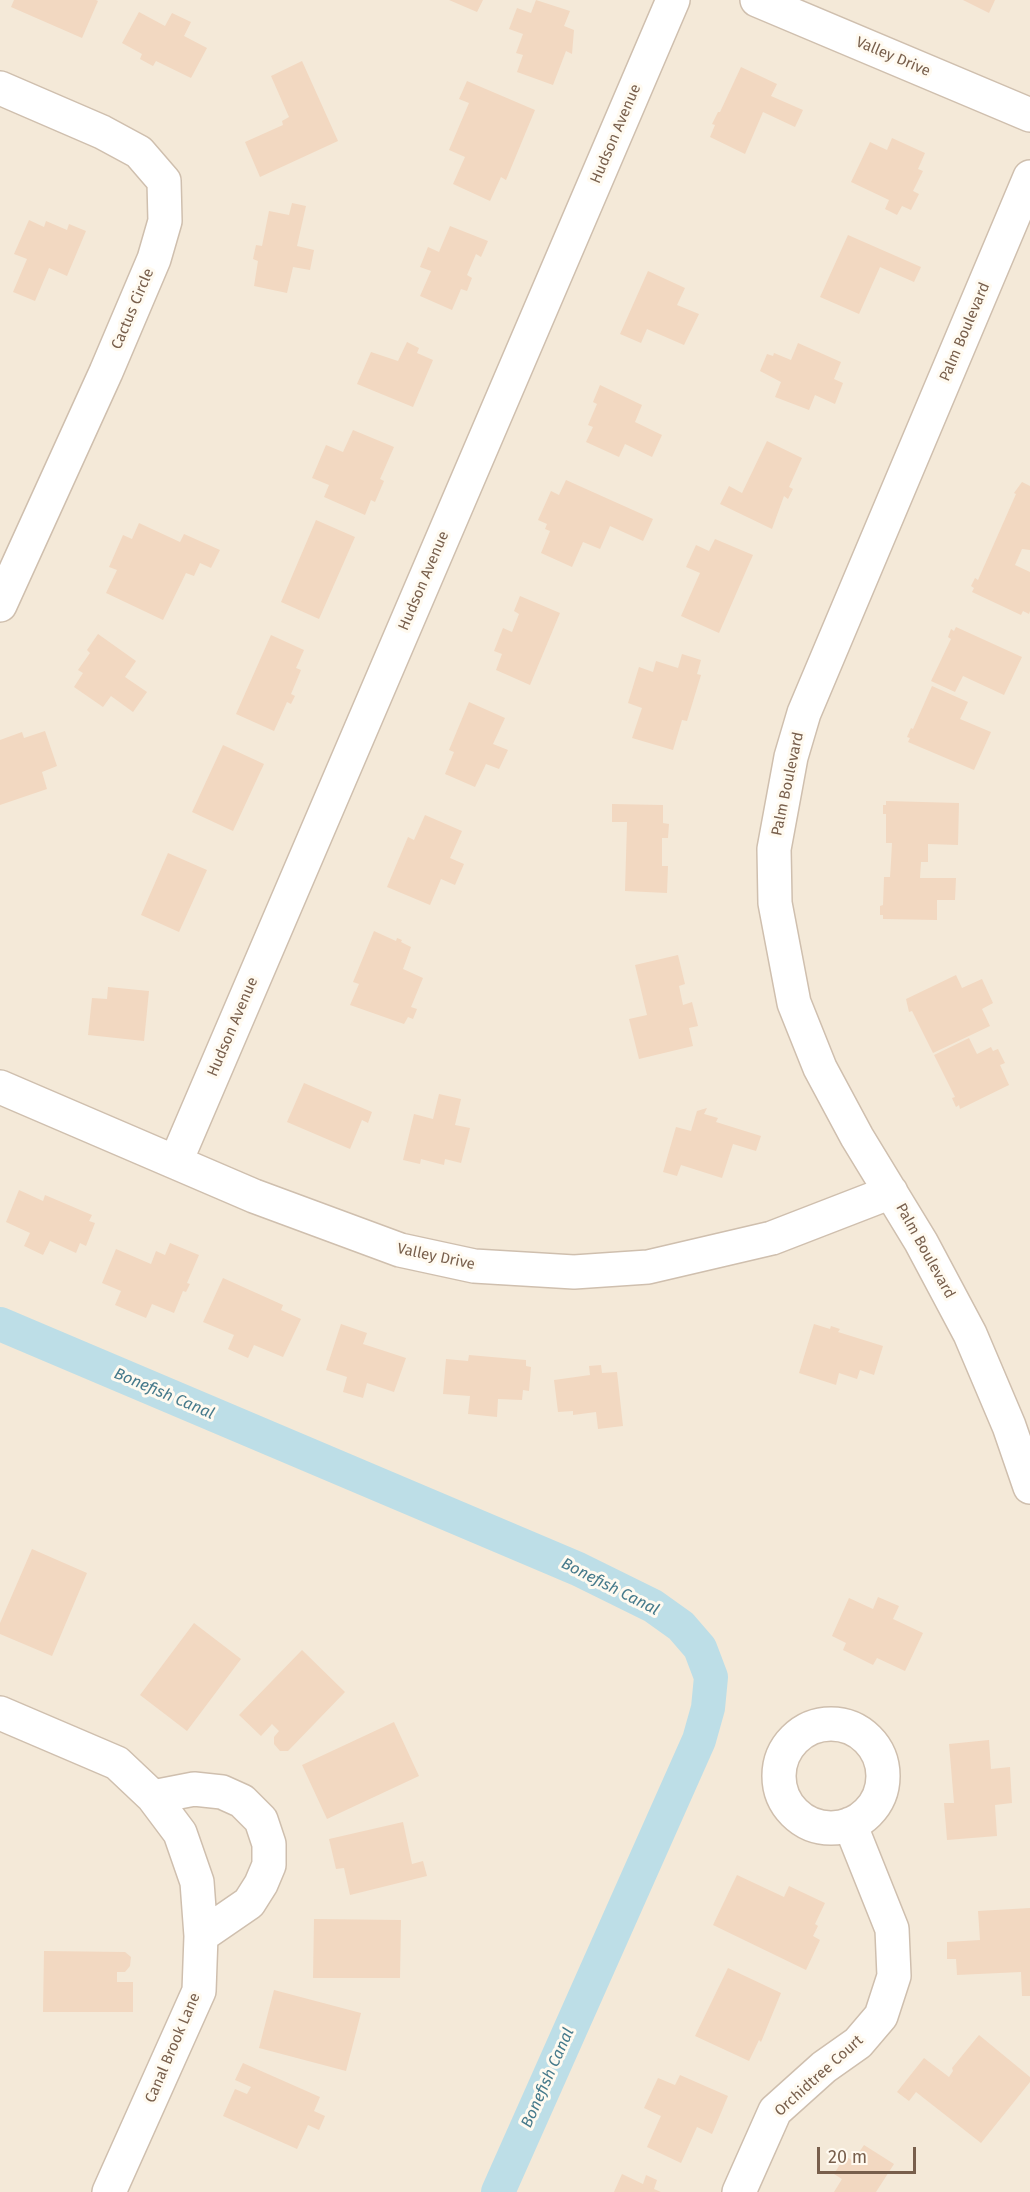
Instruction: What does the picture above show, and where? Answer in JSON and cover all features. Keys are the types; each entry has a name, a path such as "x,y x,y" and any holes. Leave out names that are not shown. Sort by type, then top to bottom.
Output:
{"street":[{"name":"Hudson Avenue","path":"176,1161 673,0"},
{"name":"Valley Drive","path":"757,0 1030,115"},
{"name":"Cactus Circle","path":"0,88 102,132 139,152 164,182 165,221 154,259 106,372 0,605"},
{"name":"Palm Boulevard","path":"1030,177 804,713 791,757 774,849 775,903 794,1003 820,1068 921,1242 970,1334 1009,1426 1030,1486"},
{"name":"Valley Drive","path":"0,1087 254,1196 400,1250 474,1266 574,1272 648,1267 772,1238 891,1192"},
{"name":"Canal Brook Lane","path":"0,1713 117,1763 153,1797 180,1833 197,1882 201,1936 199,1990 109,2192"},
{"path":"153,1797 194,1789 222,1792 242,1801 261,1820 269,1844 269,1865 261,1884 249,1903 201,1936"},
{"name":"Orchidtree Court","path":"739,2192 775,2111 824,2067 858,2043 881,2016 894,1976 892,1929 850,1824"}],"shaded area":[{"path":"0,0 1030,0 1030,2192 0,2192"}],"building":[{"path":"14,0 98,1 82,38 11,7"},
{"path":"449,0 483,0 477,12"},
{"path":"536,0 570,11 564,26 574,30 572,54 566,51 553,85 517,72 523,55 516,53 523,34 509,29 517,8 531,13"},
{"path":"963,0 995,0 989,13"},
{"path":"139,12 165,26 172,13 191,22 184,36 207,48 191,78 156,61 153,66 140,59 142,54 122,43"},
{"path":"302,61 338,141 260,177 245,142 283,125 282,121 289,117 271,76"},
{"path":"741,67 777,84 771,96 803,110 795,127 763,112 745,154 710,137 715,125 712,124"},
{"path":"467,81 535,110 506,180 501,177 490,201 453,184 465,157 449,150 469,103 459,99"},
{"path":"892,138 925,153 918,169 923,171 913,191 919,194 911,210 902,206 897,215 885,209 889,200 851,182 870,142 887,150"},
{"path":"292,203 306,206 297,246 314,250 310,270 293,267 287,293 254,286 258,261 253,259 256,245 262,246 269,211 289,215"},
{"path":"29,220 44,227 46,221 67,230 69,224 86,231 67,276 49,268 35,301 13,292 27,259 14,254"},
{"path":"450,226 488,241 481,257 476,254 467,275 472,278 467,291 461,289 452,310 420,296 431,271 420,267 428,247 439,252"},
{"path":"848,235 921,267 914,282 880,267 859,314 820,297"},
{"path":"648,271 685,288 677,305 699,314 684,345 647,329 641,343 620,334"},
{"path":"407,342 419,348 417,353 433,360 413,407 357,384 371,352 398,361"},
{"path":"798,343 841,362 834,379 843,383 835,404 815,395 809,410 775,397 781,382 760,371 767,354 773,356 774,353 791,360"},
{"path":"600,385 642,405 635,422 662,435 652,457 625,444 619,457 586,442 593,427 588,425 597,404 593,402"},
{"path":"353,430 394,447 380,479 384,481 375,502 371,500 365,515 324,497 329,485 312,478 326,445 343,452"},
{"path":"767,441 802,458 789,487 793,489 788,499 784,496 772,529 720,504 729,486 742,493"},
{"path":"566,480 653,519 643,541 610,526 600,549 583,542 572,567 541,553 550,531 545,529 547,524 538,520 551,491 559,495"},
{"path":"1022,482 1030,486 1030,550 1022,549 1015,565 1030,572 1030,611 1029,614 1023,611 1021,615 972,592 974,588 971,586 975,578 978,580 1016,494 1014,493"},
{"path":"316,520 355,537 319,619 281,602"},
{"path":"139,523 180,542 184,534 220,550 211,568 200,563 194,576 186,573 163,620 106,593 117,570 109,567 123,535 132,539"},
{"path":"715,539 753,555 719,633 681,616 700,573 686,567 696,545 709,551"},
{"path":"520,596 560,613 530,685 496,670 502,654 494,651 503,628 512,632 519,614 514,611"},
{"path":"956,627 1022,657 1004,695 963,676 955,692 931,681 951,639 948,637 951,629 954,631"},
{"path":"98,634 136,661 125,677 147,692 133,712 111,696 103,707 74,687 83,673 78,670 90,653 87,650"},
{"path":"271,635 304,650 296,668 301,670 291,694 295,696 291,704 287,702 274,731 236,714"},
{"path":"682,654 701,660 697,674 701,675 687,721 682,720 673,750 632,738 642,708 628,703 639,667 653,672 656,661 678,668"},
{"path":"932,686 968,702 960,719 991,732 974,770 908,742 910,738 907,737 911,728 913,729"},
{"path":"469,702 505,718 493,744 508,750 499,769 486,764 475,787 445,774 454,752 449,750"},
{"path":"45,731 57,766 42,772 47,789 0,805 0,740 22,732 24,738"},
{"path":"223,745 264,764 233,831 192,812"},
{"path":"886,801 959,803 958,845 928,844 928,862 921,862 920,878 956,878 955,900 937,900 937,920 883,919 883,915 880,915 880,906 883,905 884,877 890,877 892,843 886,843 886,814 883,814 883,805 886,805"},
{"path":"612,804 663,805 663,823 669,824 668,838 662,838 662,866 668,866 667,893 625,891 627,822 612,822"},
{"path":"425,815 462,831 450,858 464,864 455,885 441,879 430,905 387,887 408,837 414,840"},
{"path":"168,853 207,870 179,932 141,915"},
{"path":"374,931 396,941 397,938 402,940 401,942 411,947 403,969 423,978 411,1007 417,1009 413,1019 408,1017 404,1024 350,1005 359,984 353,982"},
{"path":"678,955 685,984 679,986 683,1005 692,1002 698,1026 689,1028 693,1046 639,1059 629,1019 647,1015 635,965"},
{"path":"956,975 962,988 982,979 993,1003 982,1009 990,1026 933,1053 912,1011 909,1012 906,999"},
{"path":"108,987 149,991 144,1041 88,1035 92,998 107,999"},
{"path":"969,1038 977,1054 991,1047 993,1051 998,1049 1005,1063 1000,1065 1009,1085 960,1109 959,1105 956,1107 952,1098 955,1097 934,1055"},
{"path":"304,1083 372,1112 368,1123 362,1120 350,1149 287,1122"},
{"path":"439,1094 461,1099 455,1125 470,1128 461,1163 445,1159 444,1165 421,1159 420,1164 403,1160 414,1114 433,1119"},
{"path":"707,1108 704,1114 718,1118 716,1122 761,1136 756,1151 733,1144 722,1178 681,1165 677,1176 663,1172 676,1127 691,1131 697,1111"},
{"path":"19,1190 43,1201 45,1195 92,1215 89,1221 95,1223 86,1246 80,1243 76,1253 50,1241 43,1255 24,1246 30,1233 6,1222"},
{"path":"170,1243 199,1255 187,1283 190,1284 186,1292 183,1291 174,1313 152,1304 146,1318 115,1305 121,1291 102,1283 116,1249 151,1264 156,1251 165,1255"},
{"path":"223,1278 283,1305 281,1310 301,1319 283,1357 254,1345 248,1358 228,1349 234,1335 203,1322"},
{"path":"341,1324 367,1333 363,1344 406,1358 394,1392 367,1383 363,1398 343,1392 347,1377 326,1370"},
{"path":"814,1324 830,1329 831,1326 840,1329 838,1332 883,1346 874,1375 860,1370 857,1379 839,1373 836,1385 799,1373"},
{"path":"469,1355 526,1360 526,1366 531,1367 529,1391 523,1390 522,1400 498,1399 497,1417 468,1414 470,1396 443,1394 446,1359 468,1361"},
{"path":"601,1365 602,1373 617,1372 623,1426 598,1429 596,1412 573,1415 573,1411 558,1412 554,1380 590,1375 589,1366"},
{"path":"32,1549 87,1573 52,1656 0,1634 0,1623"},
{"path":"878,1597 899,1606 893,1619 923,1633 905,1671 877,1658 873,1665 843,1650 846,1643 832,1636 849,1598 873,1609"},
{"path":"194,1623 241,1659 187,1731 140,1695"},
{"path":"302,1650 345,1692 288,1751 280,1751 274,1744 274,1737 279,1731 272,1724 261,1736 239,1715"},
{"path":"394,1722 419,1776 327,1819 302,1765"},
{"path":"989,1740 991,1769 1010,1767 1012,1803 995,1805 997,1836 947,1840 944,1803 954,1803 949,1744"},
{"path":"403,1822 412,1864 423,1861 427,1876 350,1895 344,1868 336,1869 329,1839"},
{"path":"737,1875 784,1897 789,1886 825,1903 815,1924 818,1926 813,1936 820,1940 806,1970 713,1925"},
{"path":"1030,1908 1030,1996 1022,1996 1021,1972 957,1975 956,1959 947,1959 947,1942 980,1940 978,1911"},
{"path":"314,1919 401,1920 400,1978 313,1978"},
{"path":"44,1951 125,1952 131,1957 130,1966 125,1972 117,1972 117,1982 133,1982 133,2012 43,2012"},
{"path":"728,1968 781,1993 761,2042 759,2040 749,2061 695,2036"},
{"path":"274,1990 361,2013 346,2071 259,2048"},
{"path":"979,2035 1030,2077 1030,2082 981,2143 916,2092 909,2101 897,2092 924,2058 949,2077 953,2071 952,2068"},
{"path":"243,2063 320,2097 314,2111 325,2116 319,2130 308,2125 297,2149 223,2116 235,2089 247,2094 251,2087 235,2080"},
{"path":"680,2075 728,2096 712,2134 697,2127 681,2163 647,2147 661,2116 644,2108 658,2078 675,2085"},
{"path":"864,2145 894,2164 876,2192 834,2192 842,2179 834,2174 845,2156 853,2161"},
{"path":"622,2174 643,2184 646,2175 657,2180 654,2189 661,2192 614,2192"}],"waterway":[{"name":"Bonefish Canal","path":"0,1324 578,1569 653,1606 681,1626 700,1648 711,1677 708,1708 699,1740 498,2192"}]}
